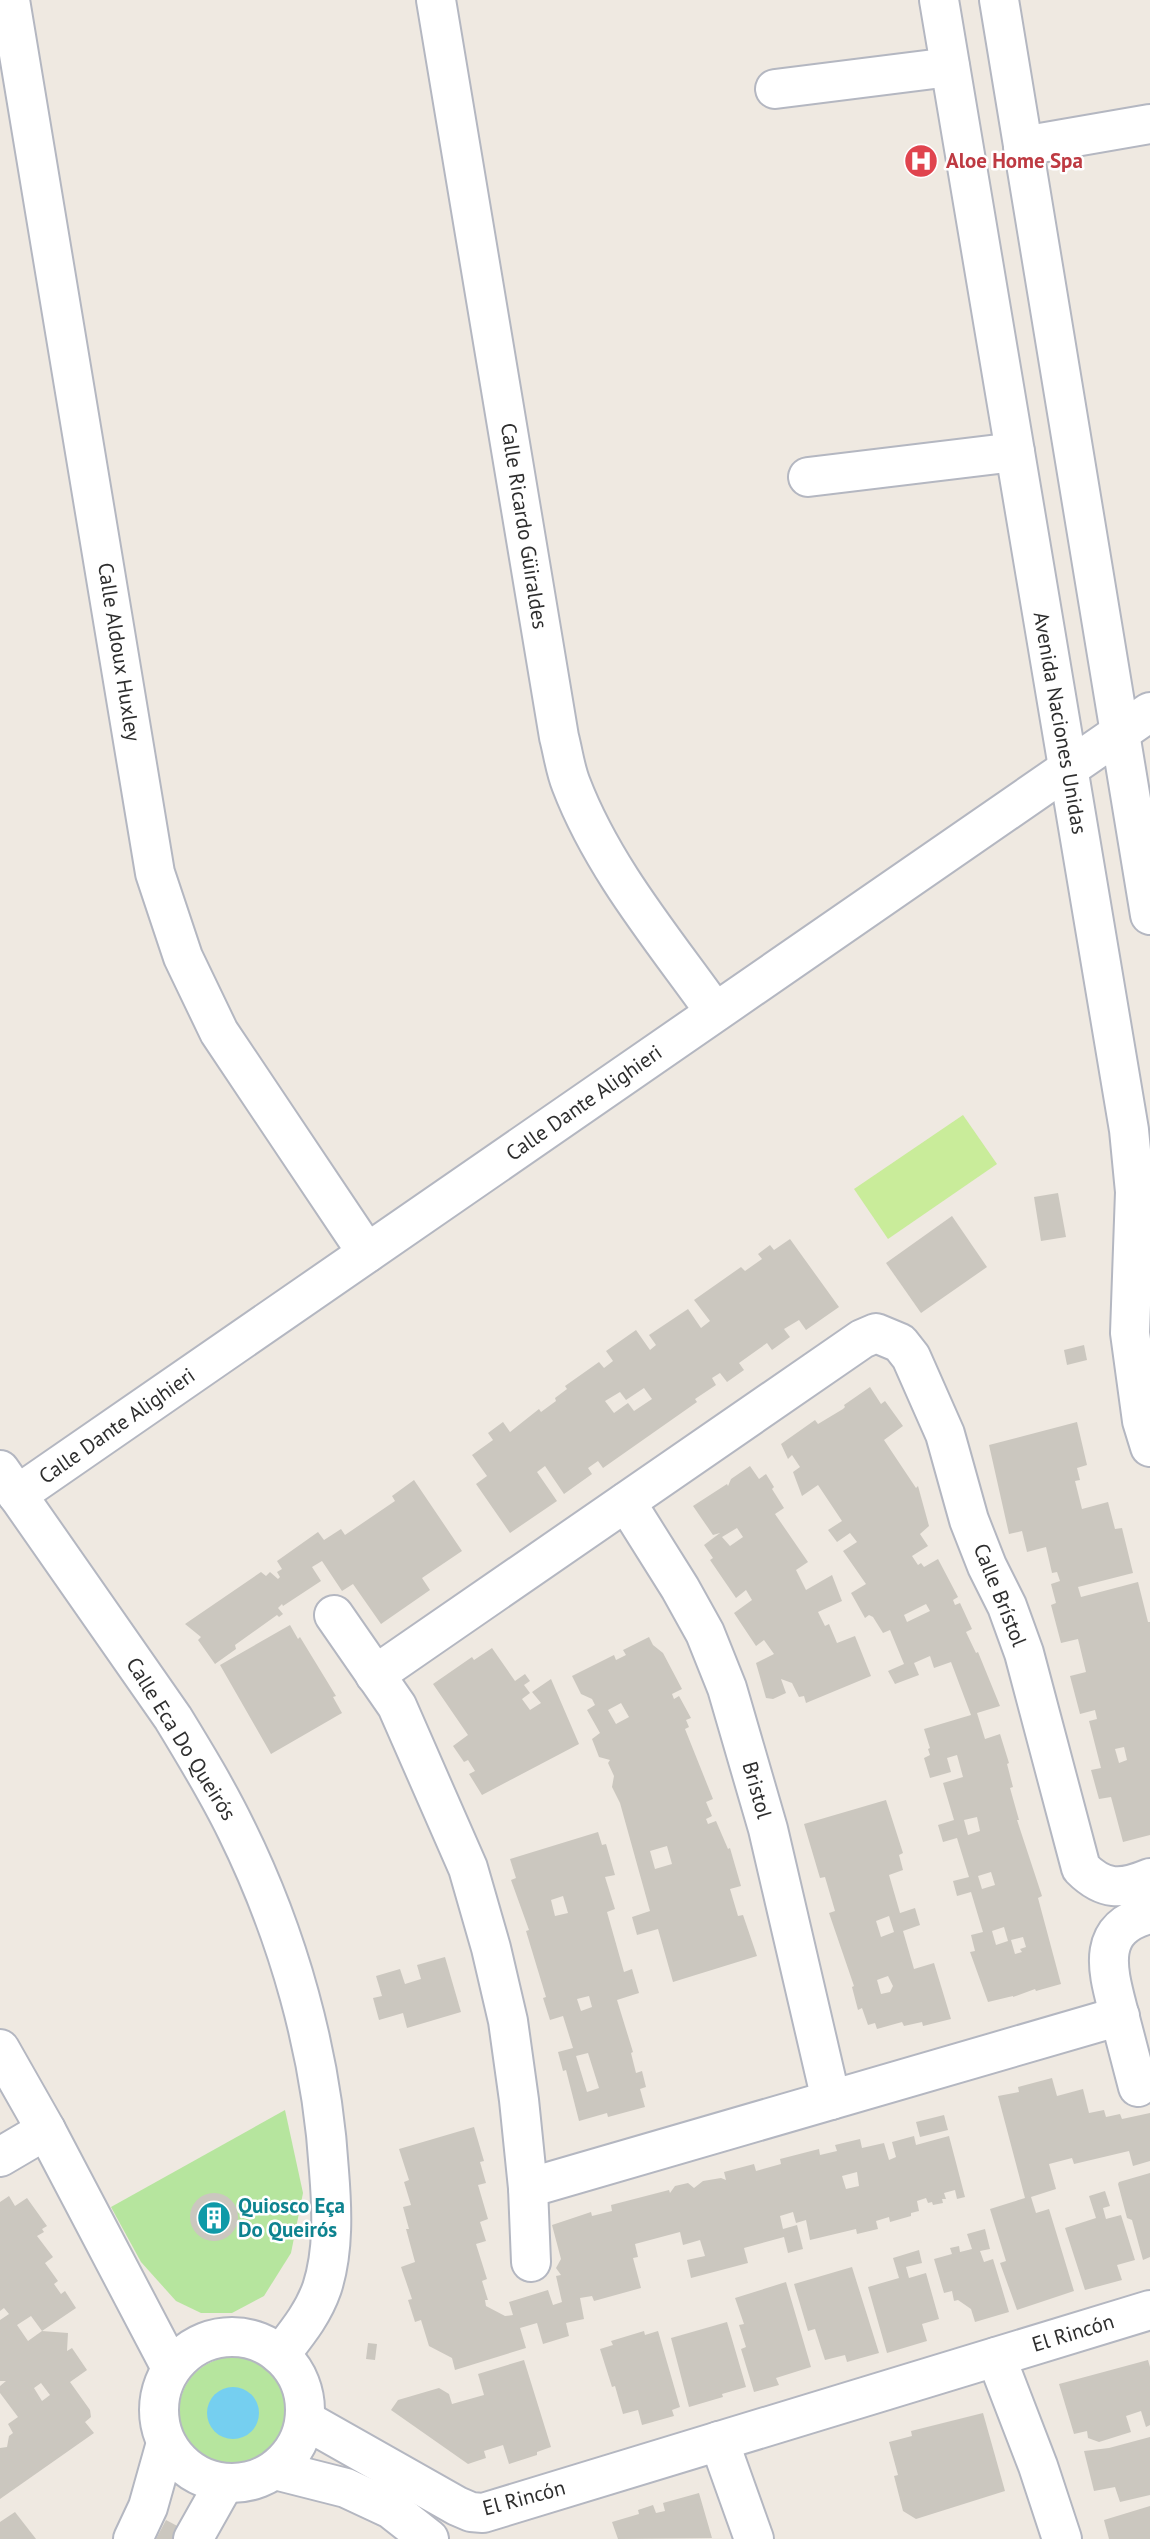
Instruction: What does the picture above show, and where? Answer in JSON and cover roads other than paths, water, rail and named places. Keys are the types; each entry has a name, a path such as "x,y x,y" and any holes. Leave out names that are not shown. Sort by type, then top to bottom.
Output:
{"street":[{"name":"Calle Aldoux Huxley","path":"10,0 155,873 183,957 219,1032 367,1253"},
{"name":"Calle Ricardo Güiraldes","path":"436,0 559,737 570,781 586,820 611,865 715,1012"},
{"name":"Avenida Naciones Unidas","path":"939,0 1129,1130 1141,1265 1129,1308 1130,1333 1142,1421 1150,1447"},
{"path":"999,0 1023,146 1135,722 1150,915"},
{"path":"775,89 950,67"},
{"path":"1023,146 1150,124"},
{"path":"808,477 1015,452"},
{"name":"Calle Dante Alighieri","path":"9,1483 367,1253 1135,722"},
{"name":"Calle Brístol","path":"626,1502 862,1339 876,1333 900,1343 911,1357 945,1434 969,1520 1024,1653 1081,1868 1092,1880 1113,1888 1132,1886 1150,1878"},
{"name":"Calle Eca Do Queirós","path":"9,1483 173,1718 196,1756 242,1841 283,1941 316,2068 325,2122 332,2205 323,2285 311,2314 280,2355"},
{"path":"374,1675 626,1502"},
{"name":"Bristol","path":"626,1502 705,1633 727,1688 768,1829 831,2100"},
{"path":"334,1615 397,1706 436,1792 471,1881 491,1948 508,2021 528,2188 531,2262"},
{"path":"1138,2087 1107,1969 1111,1943 1121,1928 1136,1917 1150,1914"},
{"path":"528,2188 1119,2016"},
{"path":"0,2049 10,2092 46,2130 171,2368"},
{"path":"0,2157 46,2130"},
{"name":"El Rincón","path":"305,2420 457,2506 471,2512 483,2513 1150,2310"},
{"path":"235,2336 259,2342 280,2355 301,2384 305,2401 305,2420 295,2448 275,2470 260,2479 242,2483 224,2484 189,2471 176,2458 159,2424 158,2404 162,2385 171,2368 188,2350 211,2339 235,2336"},
{"path":"996,2357 1038,2466 1062,2539"},
{"path":"719,2441 754,2539"},
{"path":"133,2539 148,2507 166,2442"},
{"path":"275,2470 346,2487 391,2509 429,2539"},
{"path":"193,2539 224,2484"}],"water":[{"path":"233,2387 243,2389 251,2395 257,2403 257,2423 251,2431 243,2437 233,2439 223,2437 215,2431 209,2423 207,2413 209,2403 215,2395 223,2389"}],"place":[{"name":"Aloe Home Spa","path":"921,161"},
{"name":"Quiosco Eça Do Queirós","path":"214,2218"}]}
